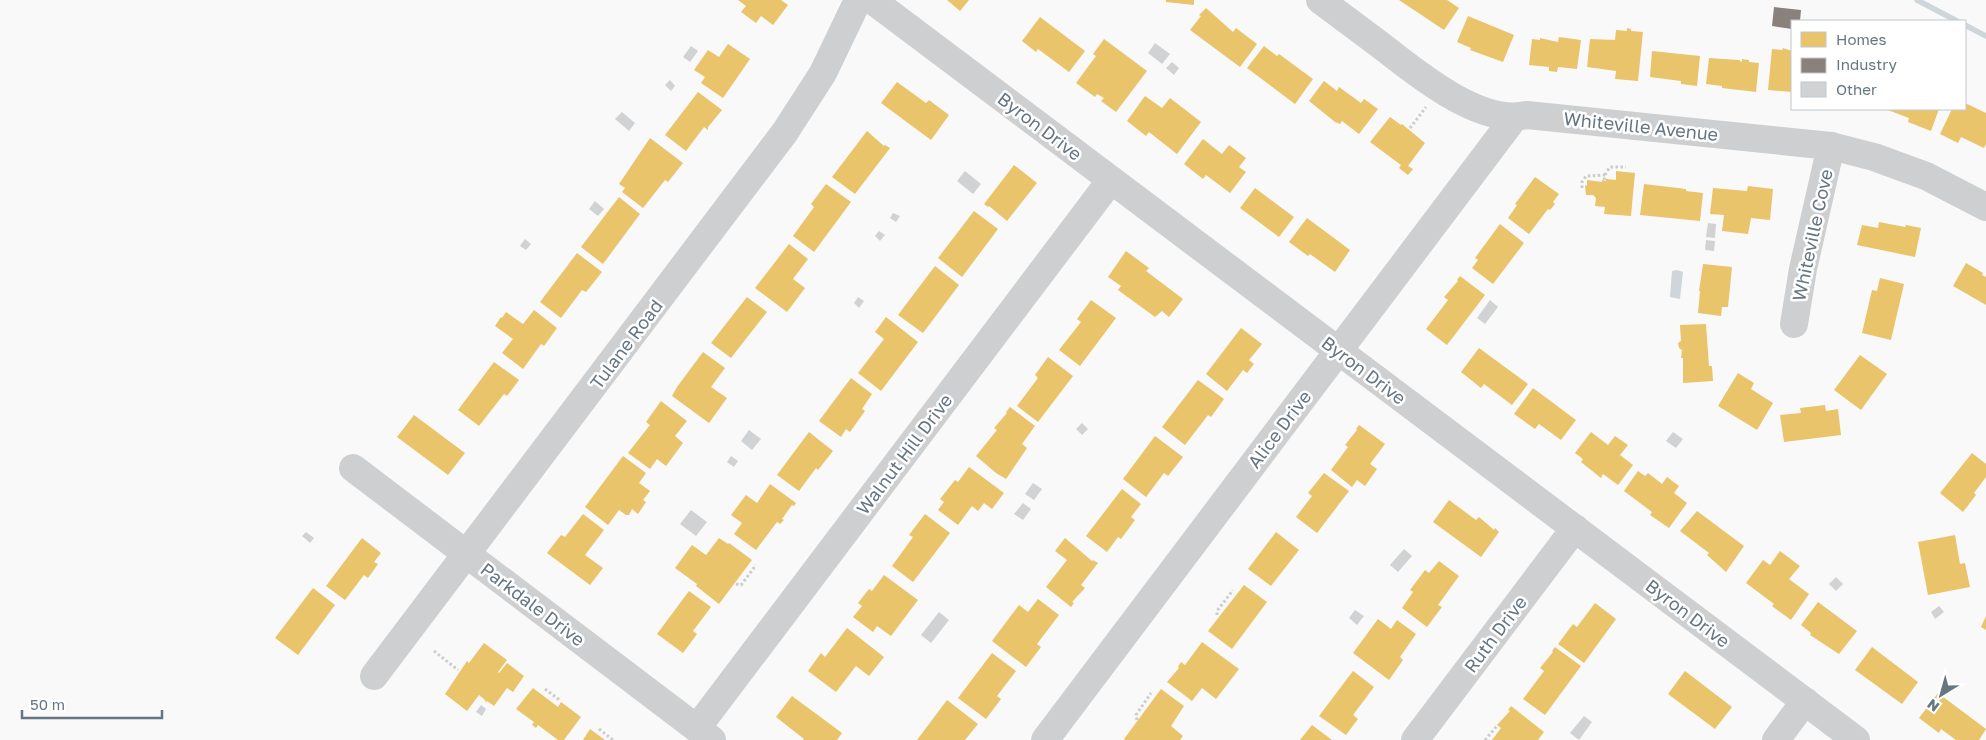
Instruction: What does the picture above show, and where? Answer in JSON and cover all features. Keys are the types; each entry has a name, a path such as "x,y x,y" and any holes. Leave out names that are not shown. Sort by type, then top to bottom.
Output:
{"street":[{"name":"Tulane Road","path":"374,676 785,132 823,73 858,0"},
{"name":"Byron Drive","path":"872,0 1856,740"},
{"name":"Whiteville Avenue","path":"1320,0 1444,92 1477,109 1514,118 1527,115 1831,146 1865,154 1926,176 1986,207"},
{"name":"Alice Drive","path":"1045,740 1514,118"},
{"name":"Whiteville Cove","path":"1794,324 1831,146"},
{"name":"Walnut Hill Drive","path":"705,734 1111,180"},
{"name":"Parkdale Drive","path":"353,468 705,734"},
{"name":"Ruth Drive","path":"1415,740 1575,528"},
{"path":"1776,740 1805,701"}],"path":[{"path":"1410,128 1430,101"},
{"path":"1582,188 1582,182 1586,176 1605,177 1610,168 1626,167"},
{"path":"736,584 741,585 756,565"},
{"path":"1217,615 1217,611 1233,590"},
{"path":"434,651 458,670"},
{"path":"545,689 560,701"},
{"path":"1137,720 1136,715 1151,693"},
{"path":"1485,740 1496,726"},
{"path":"599,729 613,740"}],"shaded area":[{"path":"1672,271 1683,272 1680,299 1670,297"}],"building: Homes":[{"path":"738,0 781,0 788,5 773,25 761,16 756,23 741,12 746,6"},
{"path":"947,0 969,0 960,11"},
{"path":"1166,0 1194,0 1194,5 1166,2"},
{"path":"1399,0 1447,0 1459,8 1444,30"},
{"path":"1206,8 1233,32 1236,28 1257,44 1240,67 1190,30 1201,16 1199,15"},
{"path":"1468,16 1514,35 1503,62 1470,50 1471,48 1457,42"},
{"path":"1040,17 1085,51 1069,72 1038,49 1036,52 1022,41"},
{"path":"1627,28 1631,29 1631,31 1643,32 1638,81 1615,79 1616,71 1587,67 1590,39 1615,40 1616,30 1627,31"},
{"path":"1559,37 1581,40 1577,69 1558,67 1557,72 1549,71 1549,67 1529,65 1532,39 1540,40 1540,38 1558,42"},
{"path":"1104,39 1147,71 1116,112 1101,101 1104,98 1097,94 1095,97 1076,83 1096,56 1093,54"},
{"path":"728,44 750,59 723,98 701,83 705,77 694,70 708,50 719,57"},
{"path":"1264,46 1277,56 1279,54 1313,79 1295,104 1247,68"},
{"path":"1783,48 1791,51 1791,92 1768,90 1772,49 1782,50"},
{"path":"1652,51 1700,56 1697,86 1681,84 1681,81 1650,77"},
{"path":"1709,58 1739,60 1742,62 1742,59 1759,63 1756,92 1706,84"},
{"path":"1324,81 1337,91 1339,87 1361,103 1364,99 1378,109 1359,134 1342,121 1340,124 1335,122 1309,101"},
{"path":"897,82 926,103 929,100 949,115 931,140 881,103"},
{"path":"698,92 722,110 708,127 708,130 704,127 686,151 665,135"},
{"path":"1145,96 1162,108 1170,98 1201,122 1177,154 1149,132 1146,136 1127,121"},
{"path":"1966,103 1986,113 1986,144 1984,148 1961,137 1958,143 1940,134 1952,110 1966,110"},
{"path":"1888,110 1939,110 1931,131 1908,122 1909,118"},
{"path":"1390,117 1402,124 1425,143 1408,166 1413,169 1408,175 1399,168 1401,165 1370,142"},
{"path":"867,131 884,146 890,148 855,194 832,177"},
{"path":"650,138 683,163 668,182 665,180 643,208 622,192 625,188 619,184"},
{"path":"1203,139 1222,154 1229,145 1246,158 1239,167 1246,172 1230,193 1206,175 1203,179 1184,164"},
{"path":"1014,165 1037,183 1007,221 984,204"},
{"path":"1616,171 1635,173 1631,216 1604,214 1605,207 1595,206 1596,198 1593,195 1586,195 1585,185 1587,186 1587,180 1602,182 1602,180 1606,181 1606,179 1616,180"},
{"path":"1535,177 1559,194 1553,202 1555,204 1550,210 1548,209 1529,234 1508,218 1517,205 1515,204"},
{"path":"826,184 851,202 814,252 793,236 814,207 811,204"},
{"path":"1644,184 1703,193 1700,221 1640,215"},
{"path":"1748,186 1773,189 1770,220 1751,218 1748,234 1722,231 1724,215 1710,214 1713,188 1747,191"},
{"path":"1255,188 1294,217 1279,237 1240,208"},
{"path":"619,197 640,214 603,264 581,247"},
{"path":"974,211 998,229 962,277 938,258"},
{"path":"1307,218 1350,250 1335,272 1289,242"},
{"path":"1879,222 1921,228 1915,257 1857,245 1862,225 1878,228"},
{"path":"1500,224 1524,243 1493,284 1472,268 1478,260 1475,258"},
{"path":"789,244 808,259 793,279 805,288 787,312 755,288"},
{"path":"1126,251 1149,268 1146,271 1183,299 1169,317 1162,311 1155,317 1118,290 1121,286 1108,277"},
{"path":"577,253 602,272 586,292 582,290 561,318 540,302"},
{"path":"1966,263 1983,273 1982,275 1986,277 1986,305 1953,286"},
{"path":"1703,264 1732,267 1728,307 1722,307 1721,316 1698,313"},
{"path":"935,266 959,285 923,333 898,315"},
{"path":"1460,276 1485,295 1447,345 1426,329 1448,300 1444,297"},
{"path":"1880,278 1904,284 1891,340 1862,333 1872,290 1877,291"},
{"path":"747,297 767,312 731,358 711,343"},
{"path":"1091,300 1116,318 1080,366 1059,350 1081,322 1077,319"},
{"path":"534,310 557,328 544,346 541,344 523,369 502,353 513,339 495,326 506,312 523,324"},
{"path":"886,317 918,342 881,391 858,373 884,339 875,332"},
{"path":"1706,324 1709,366 1712,366 1713,381 1683,383 1682,350 1679,348 1678,343 1681,341 1680,325"},
{"path":"1241,328 1262,344 1249,360 1254,364 1247,373 1243,370 1227,391 1206,374"},
{"path":"1479,348 1528,384 1512,405 1484,384 1481,388 1461,372"},
{"path":"703,352 725,368 711,387 727,398 709,423 672,396"},
{"path":"1860,355 1887,374 1861,410 1834,390"},
{"path":"1048,357 1073,376 1038,422 1017,406 1038,378 1035,375"},
{"path":"494,362 519,380 507,396 504,394 479,426 458,410"},
{"path":"1738,373 1754,383 1751,389 1773,403 1757,430 1718,406"},
{"path":"851,378 872,394 862,409 865,411 850,432 846,429 841,437 819,421"},
{"path":"1198,380 1224,399 1211,417 1208,415 1185,445 1162,427"},
{"path":"1533,388 1576,420 1561,440 1539,424 1535,429 1514,414"},
{"path":"661,401 687,421 675,436 683,443 666,466 657,459 650,469 628,453 650,425 646,422"},
{"path":"1825,405 1826,411 1838,409 1841,435 1784,442 1780,415 1801,413 1800,408"},
{"path":"1010,407 1035,426 1022,444 1027,448 1006,479 976,456 997,430 994,428"},
{"path":"414,415 465,453 448,475 397,437"},
{"path":"1359,425 1385,444 1370,464 1377,469 1365,486 1357,480 1352,487 1331,470 1348,447 1345,445"},
{"path":"809,432 833,451 818,470 816,468 799,491 777,475"},
{"path":"1591,432 1608,445 1615,436 1628,445 1620,455 1633,465 1618,485 1603,474 1601,478 1581,462 1583,459 1575,453"},
{"path":"1155,436 1183,457 1168,476 1164,473 1146,497 1123,479"},
{"path":"1972,453 1986,464 1986,477 1974,493 1976,495 1963,512 1940,493"},
{"path":"623,456 646,473 639,483 650,491 643,500 646,502 638,514 632,509 629,515 619,510 608,525 585,507"},
{"path":"969,467 1004,493 992,509 984,503 978,511 972,506 958,525 938,510 944,502 940,499 955,480 958,482"},
{"path":"1638,471 1645,476 1648,473 1662,484 1667,477 1679,486 1674,493 1687,503 1669,528 1650,515 1652,512 1624,491"},
{"path":"1324,473 1349,491 1317,533 1296,517 1312,496 1308,493"},
{"path":"770,484 796,503 794,506 792,505 780,524 777,522 756,550 734,534 742,523 731,515 746,495 757,503"},
{"path":"1122,489 1141,504 1131,517 1135,520 1121,539 1118,537 1107,552 1086,536"},
{"path":"1449,500 1476,520 1479,517 1499,532 1481,557 1433,522"},
{"path":"1697,511 1744,546 1726,572 1707,555 1709,553 1680,531"},
{"path":"583,514 604,530 585,555 603,568 590,585 547,553 561,535 565,537"},
{"path":"925,514 950,533 913,582 892,566 913,537 909,535"},
{"path":"1276,532 1299,550 1271,586 1248,569"},
{"path":"1955,535 1960,564 1965,563 1970,587 1928,595 1918,542"},
{"path":"362,538 381,553 374,562 378,564 368,578 364,575 345,600 326,586"},
{"path":"719,538 752,560 719,604 696,586 697,584 675,568 692,545 706,555"},
{"path":"1065,538 1092,561 1098,563 1081,585 1085,588 1072,602 1074,603 1071,607 1046,587 1067,560 1055,551"},
{"path":"1780,551 1800,566 1789,579 1809,594 1791,620 1772,606 1774,604 1746,583 1763,560 1770,565"},
{"path":"1439,561 1459,576 1438,605 1442,607 1427,627 1402,608 1413,592 1410,590 1425,570 1429,573"},
{"path":"884,575 918,600 891,636 877,626 873,632 853,617 862,606 858,603 869,589 872,591"},
{"path":"1244,585 1267,602 1232,649 1208,631"},
{"path":"313,588 335,605 298,655 275,638"},
{"path":"689,591 711,607 693,631 697,634 683,653 657,634"},
{"path":"1038,599 1059,615 1037,644 1041,647 1026,667 992,641 1019,605 1028,612"},
{"path":"1818,602 1857,631 1839,654 1810,635 1811,633 1801,625"},
{"path":"1595,603 1616,619 1584,663 1558,644 1573,624 1577,627"},
{"path":"1986,616 1986,630 1981,627"},
{"path":"1378,619 1391,629 1397,620 1416,634 1400,657 1403,660 1389,680 1353,653"},
{"path":"847,628 884,657 869,676 856,666 836,692 808,671 821,653 825,657"},
{"path":"1202,642 1239,669 1216,699 1202,688 1192,701 1167,682 1179,668 1181,662 1185,665"},
{"path":"484,643 507,660 499,673 507,663 524,676 513,692 507,688 494,706 487,701 486,703 479,695 467,711 445,694 467,661 469,663"},
{"path":"1555,647 1581,666 1545,715 1523,699 1544,671 1540,668"},
{"path":"1872,647 1918,682 1902,704 1855,670"},
{"path":"992,653 1016,671 997,696 1001,699 986,719 958,698"},
{"path":"1353,671 1374,687 1353,715 1358,719 1346,735 1319,716"},
{"path":"1685,671 1732,707 1715,729 1668,694"},
{"path":"533,688 558,707 561,702 581,717 564,740 558,740 538,725 536,728 532,725 534,722 516,709"},
{"path":"1161,689 1184,706 1171,726 1183,736 1180,740 1125,740 1124,739"},
{"path":"1938,693 1986,729 1979,740 1956,740 1941,729 1939,733 1919,718"},
{"path":"792,696 842,733 837,740 803,740 776,717"},
{"path":"947,700 978,724 965,740 917,740"},
{"path":"1511,706 1544,732 1538,740 1492,740 1501,728 1497,725 1510,711 1508,710"},
{"path":"1312,725 1332,740 1300,740"},
{"path":"590,729 605,740 583,740"}],"building: Industry":[{"path":"1774,7 1801,10 1800,20 1791,20 1791,29 1772,26"}],"building: Other":[{"path":"1155,43 1170,54 1162,64 1148,53"},
{"path":"691,46 698,51 690,62 683,57"},
{"path":"1172,62 1179,68 1174,75 1166,68"},
{"path":"670,80 675,86 671,91 665,85"},
{"path":"622,112 635,123 629,131 615,119"},
{"path":"965,171 981,184 973,194 957,181"},
{"path":"595,201 604,209 598,216 589,209"},
{"path":"893,213 900,216 896,222 890,218"},
{"path":"1708,223 1716,224 1715,238 1706,237"},
{"path":"879,231 885,235 880,241 875,236"},
{"path":"525,239 531,244 526,250 520,246"},
{"path":"1706,240 1715,241 1714,251 1705,250"},
{"path":"858,297 864,301 859,308 854,303"},
{"path":"1490,300 1498,307 1485,324 1477,318"},
{"path":"1082,423 1088,429 1082,435 1076,429"},
{"path":"749,430 761,439 752,450 741,441"},
{"path":"1673,432 1683,439 1676,448 1666,441"},
{"path":"731,456 738,461 734,467 727,462"},
{"path":"1033,483 1042,489 1034,500 1025,494"},
{"path":"1023,503 1031,509 1023,520 1014,514"},
{"path":"691,510 707,522 696,536 680,524"},
{"path":"306,532 314,538 310,543 302,536"},
{"path":"1404,549 1412,556 1398,572 1390,565"},
{"path":"1836,577 1843,584 1836,591 1829,584"},
{"path":"1939,606 1944,612 1935,619 1931,612"},
{"path":"1355,610 1364,616 1357,625 1349,618"},
{"path":"939,612 949,620 931,643 921,635"},
{"path":"481,705 486,709 482,716 476,712"},
{"path":"1584,716 1592,722 1579,740 1570,733"}],"waterway":[{"path":"1917,0 1955,20"},
{"path":"1966,26 1986,36"}]}
